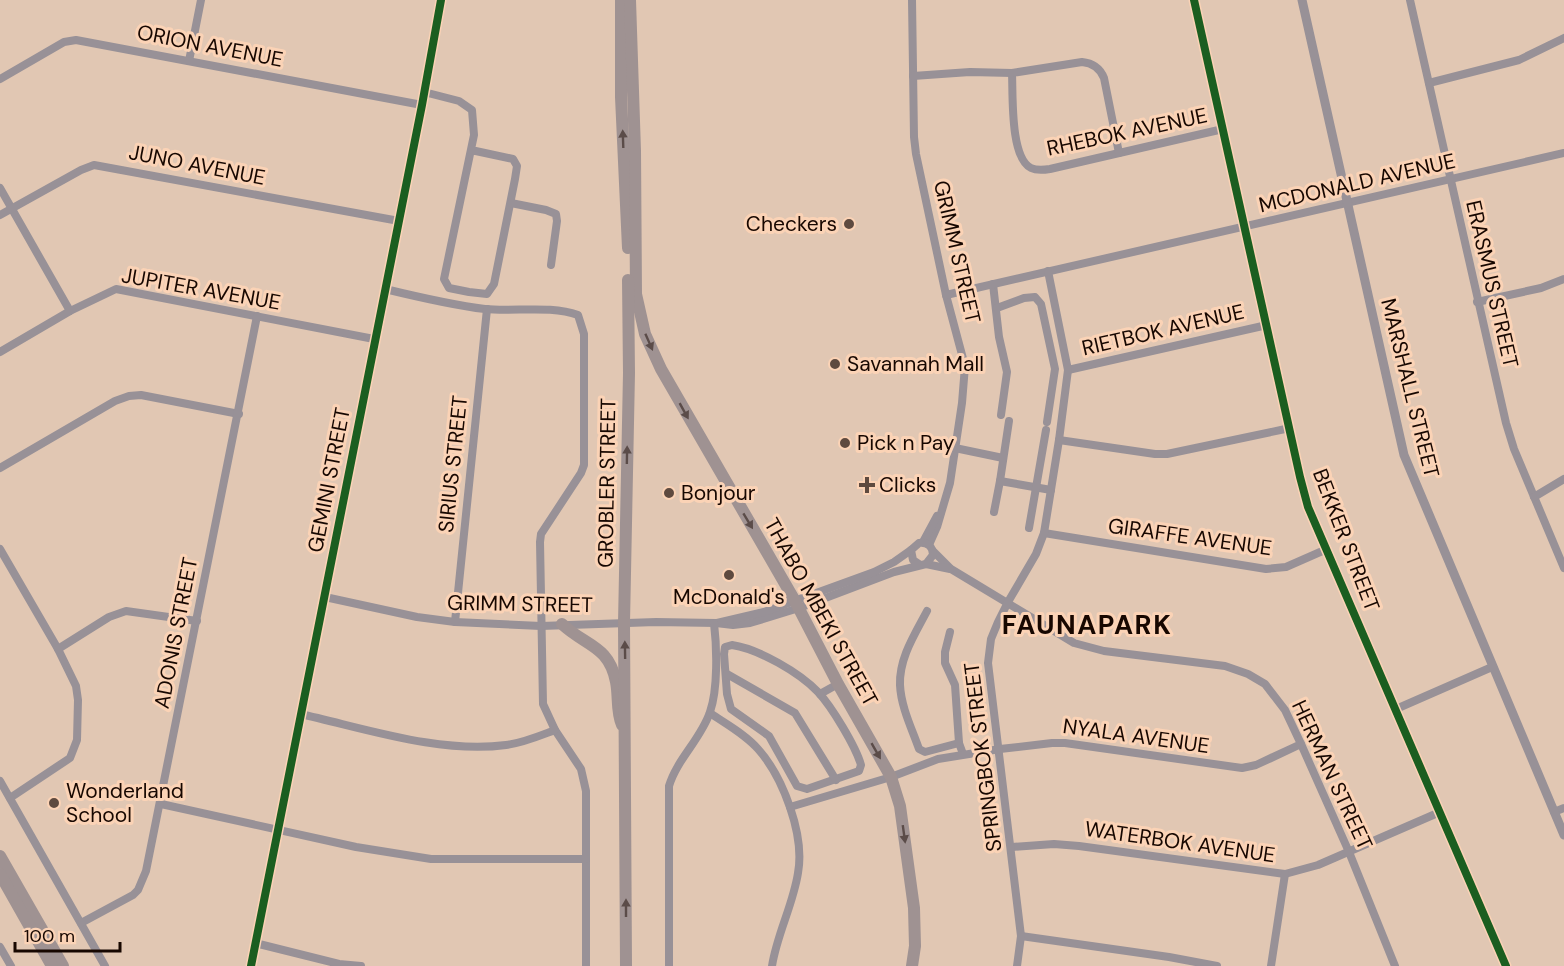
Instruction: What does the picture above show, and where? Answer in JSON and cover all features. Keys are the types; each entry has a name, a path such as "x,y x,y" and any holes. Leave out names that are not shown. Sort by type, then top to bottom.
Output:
{"main road":[{"name":"GROBLER STREET","path":"621,0 621,97 628,239 629,373 624,623 626,966"},
{"path":"629,373 636,294 630,0"},
{"path":"628,239 632,248 636,294"},
{"name":"THABO MBEKI STREET","path":"636,294 645,334 661,369 797,604 838,684 891,777 900,806 914,908 915,946 912,966"},
{"path":"562,624 594,645 610,663 616,681 619,720 626,737"},
{"path":"0,856 63,966"},
{"path":"0,874 52,966"}],"street":[{"path":"189,61 201,0"},
{"name":"GEMINI STREET","path":"251,966 441,0"},
{"name":"GRIMM STREET","path":"912,0 916,154 946,295 965,366 950,483 928,546"},
{"name":"BEKKER STREET","path":"1194,0 1304,492 1506,966"},
{"name":"MARSHALL STREET","path":"1302,0 1404,455 1564,835"},
{"name":"ERASMUS STREET","path":"1410,0 1506,423 1514,449 1564,568"},
{"path":"1429,83 1519,60 1564,38"},
{"name":"ORION AVENUE","path":"0,79 69,40 90,42 422,105"},
{"path":"913,76 970,72 1012,73 1082,62 1098,67 1104,78 1119,153"},
{"name":"RHEBOK AVENUE","path":"1012,73 1017,147 1020,156 1029,168 1036,170 1050,169 1223,129"},
{"path":"424,92 459,100 470,107 473,116 471,150 444,275 449,288 487,294 491,290 517,166 516,162 508,158 471,150"},
{"name":"MCDONALD AVENUE","path":"946,295 1564,153"},
{"name":"JUNO AVENUE","path":"0,215 94,165 399,221"},
{"path":"0,188 70,311"},
{"path":"511,203 546,210 557,215 551,265"},
{"name":"SPRINGBOK STREET","path":"1017,966 1021,936 988,663 991,639 1008,602 1036,554 1044,533 1059,440 1068,370 1048,271"},
{"path":"1477,302 1540,288 1564,279"},
{"path":"993,284 999,337 1007,372 1001,415"},
{"name":"JUPITER AVENUE","path":"0,352 70,311 111,291 122,289 374,339"},
{"path":"385,289 436,301 487,309"},
{"path":"997,308 1024,298 1035,297 1041,304 1055,369 1029,528"},
{"name":"GROBLER STREET","path":"487,309 562,312 578,315 584,334 585,459 581,472 541,537 541,626 543,704 555,730 578,764 586,791 586,966"},
{"name":"SIRIUS STREET","path":"455,622 487,309"},
{"name":"ADONIS STREET","path":"81,923 122,902 138,890 146,871 257,316"},
{"name":"RIETBOK AVENUE","path":"1068,370 1267,325"},
{"path":"0,468 115,401 129,396 141,395 239,414"},
{"path":"994,512 1009,421"},
{"path":"1059,440 1167,454 1290,428"},
{"path":"955,448 1003,459"},
{"path":"1534,497 1564,479"},
{"path":"1000,481 1051,490"},
{"name":"GIRAFFE AVENUE","path":"1044,533 1266,568 1286,567 1327,549"},
{"path":"916,544 928,546 932,559 923,564 913,560 911,550 916,544"},
{"name":"HERMAN STREET","path":"928,546 951,569 1008,602 1061,637 1086,647 1225,666 1248,674 1265,684 1279,701 1301,744 1349,852 1395,966"},
{"path":"0,549 58,650 78,693 77,740 74,753 66,763 10,798"},
{"name":"GRIMM STREET","path":"797,604 873,572 894,562 911,550"},
{"name":"GRIMM STREET","path":"325,597 417,617 455,622 541,626 715,623 797,604 923,564"},
{"name":"HERMAN STREET","path":"923,564 951,569"},
{"path":"58,650 109,617 126,610 197,621"},
{"path":"927,611 910,643 903,663 900,685 902,698 921,751 925,752 959,743"},
{"path":"669,966 669,786 675,770 710,713 715,678 715,623"},
{"path":"950,632 945,663 955,685 959,743 963,754"},
{"path":"740,646 783,667 819,694 841,726 861,765 855,773 807,789 797,786 769,736 731,709 727,694 725,647 740,646"},
{"path":"1396,709 1492,667"},
{"path":"726,674 795,712 836,780"},
{"path":"819,694 838,684"},
{"path":"710,713 759,750 774,772 790,807 798,843 799,864 772,966"},
{"path":"300,714 406,738 458,745 509,745 555,730"},
{"name":"NYALA AVENUE","path":"790,807 891,777 938,759 1000,749 1065,743 1242,768 1256,765 1301,744"},
{"path":"0,780 105,966"},
{"path":"160,804 356,847 431,859 586,859"},
{"path":"1554,812 1564,807"},
{"name":"WATERBOK AVENUE","path":"1012,847 1054,844 1079,846 1286,874 1318,865 1440,812"},
{"path":"1271,966 1286,874"},
{"path":"1021,936 1217,966"},
{"path":"255,943 339,965 361,966"},
{"path":"0,947 11,966"}],"cycle path":[{"path":"251,966 441,0"},
{"path":"1194,0 1308,507 1506,966"}],"place":[{"name":"Checkers","path":"849,224"},
{"name":"Savannah Mall","path":"835,364"},
{"name":"Pick n Pay","path":"845,443"},
{"name":"Clicks","path":"867,485"},
{"name":"Bonjour","path":"669,493"},
{"name":"McDonald's","path":"729,575"},
{"name":"Wonderland School","path":"54,803"}],"district":[{"name":"FAUNAPARK","path":"1087,625"}]}
